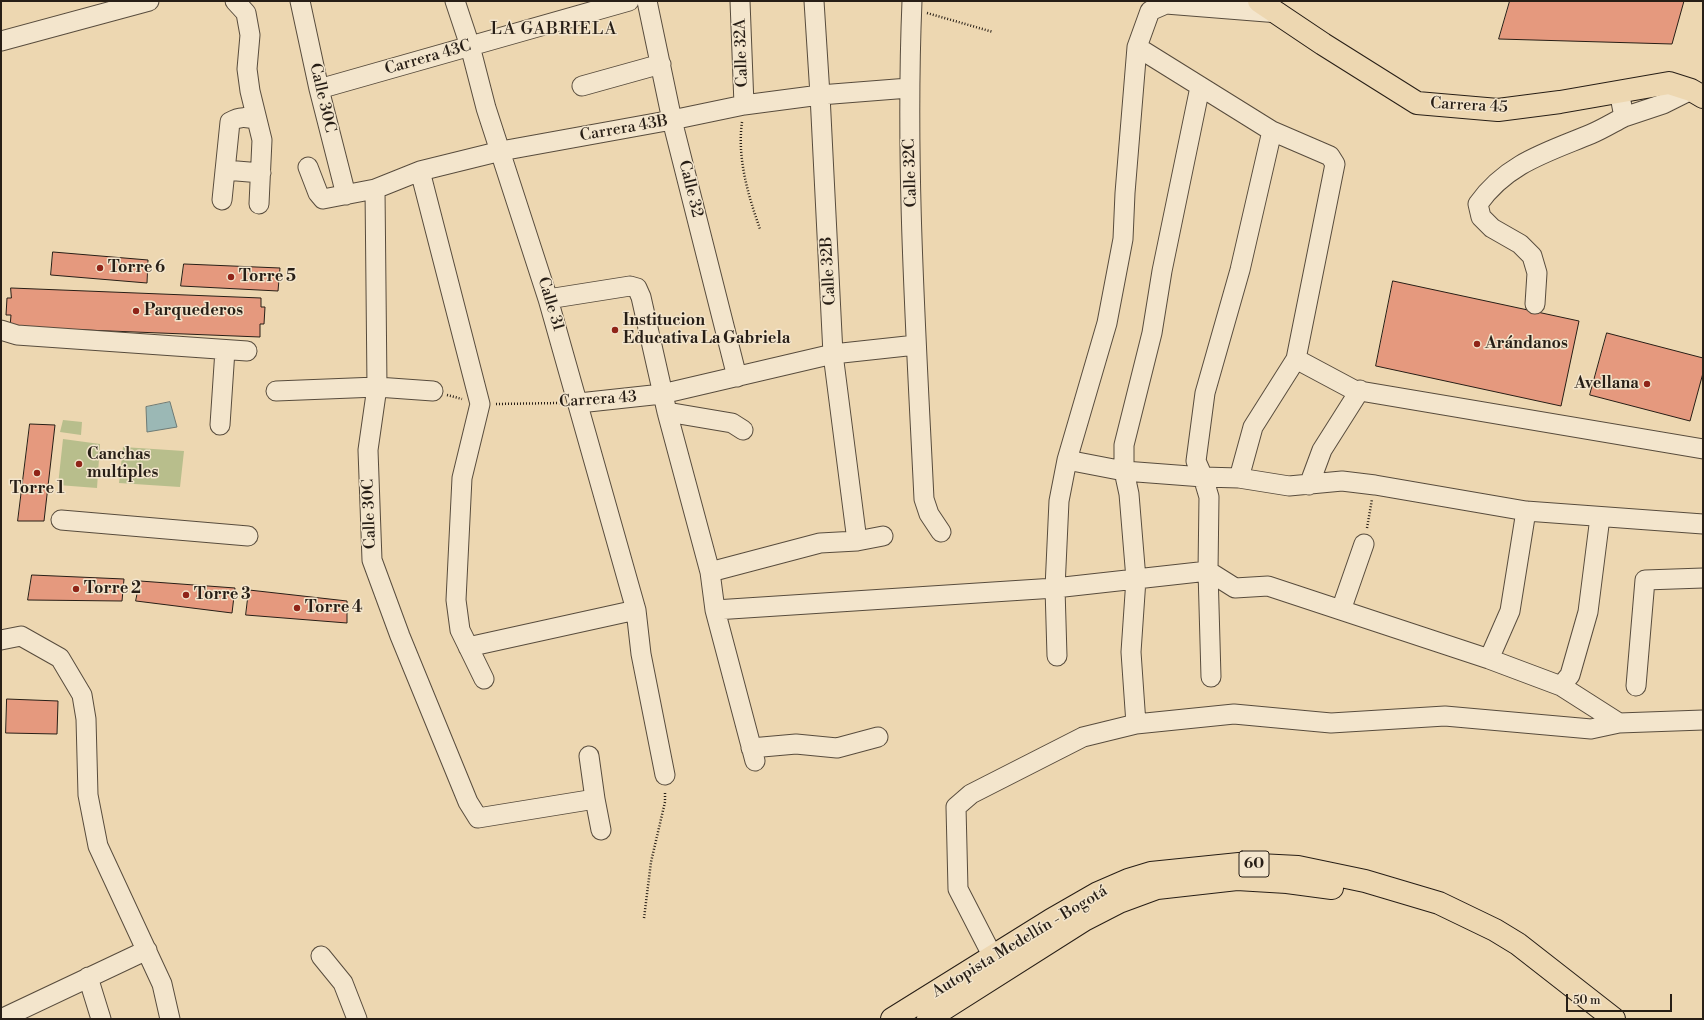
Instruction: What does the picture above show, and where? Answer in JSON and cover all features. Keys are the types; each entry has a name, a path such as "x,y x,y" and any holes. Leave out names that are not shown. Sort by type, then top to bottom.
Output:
{"main road":[{"name":"Carrera 45","path":"1259,1 1323,44 1417,103 1498,110 1669,83 1697,93"},
{"name":"Autopista Medellín - Bogotá","path":"892,1019 1098,893 1128,880 1151,873 1240,864 1298,867 1365,881 1439,903 1495,930 1518,944 1614,1019"},
{"name":"Autopista Medellín - Bogotá","path":"928,1019 1084,920 1119,902 1157,888 1237,880 1316,885 1372,896 1430,915 1487,942 1518,962 1591,1019"}],"street":[{"path":"1,41 149,1"},
{"path":"236,1 246,13 250,35 247,70 250,91 262,140 259,204"},
{"name":"Calle 30C","path":"300,1 318,89 346,195"},
{"name":"Calle 31","path":"455,1 470,46 486,108 548,299 636,610 641,654 665,775"},
{"name":"Carrera 43C","path":"318,89 629,1"},
{"name":"Calle 32","path":"647,1 662,64 672,120 737,377"},
{"name":"Calle 32A","path":"740,1 744,104"},
{"name":"Calle 32B","path":"814,1 820,95 832,354 857,540"},
{"path":"1057,656 1055,588 1058,501 1067,460 1107,323 1123,240 1136,46 1150,12 1166,4 1279,13"},
{"name":"Calle 32C","path":"912,5 908,88 916,345 924,499 930,514 941,532"},
{"path":"1136,46 1272,131 1330,156 1335,164 1296,359 1253,427 1239,478"},
{"path":"582,86 662,64"},
{"path":"1136,724 1131,652 1136,579 1129,494 1124,471 1124,445 1152,332 1162,271 1200,87"},
{"name":"Carrera 43B","path":"308,167 319,197 324,199 375,189 420,171 501,151 672,120 744,104 820,95 908,88"},
{"path":"1619,91 1624,117"},
{"path":"1535,304 1537,273 1532,256 1520,244 1492,228 1481,217 1478,204 1486,192 1502,177 1528,160 1594,133 1624,117 1697,93"},
{"path":"222,200 230,122 238,118 247,117 257,120"},
{"path":"1211,678 1208,571 1209,497 1196,461 1205,393 1240,270 1272,131"},
{"path":"225,170 261,173"},
{"path":"420,171 480,404 462,478 456,600 460,630 484,679"},
{"name":"Calle 30C","path":"375,189 376,386 368,450 372,560 402,643 468,802 478,818 595,799"},
{"path":"548,299 630,286 637,288 641,296 665,403 710,572 715,610 753,755 796,744 837,748 878,737"},
{"path":"1,330 17,335 247,351"},
{"name":"Carrera 43","path":"578,403 665,403 737,377 832,354 916,345"},
{"path":"220,425 225,350"},
{"path":"1296,359 1354,390 1703,449"},
{"path":"276,391 376,386 433,390"},
{"path":"1309,485 1322,450 1360,390"},
{"path":"665,403 732,423 743,430"},
{"path":"1067,460 1124,471 1239,478 1289,486 1342,482 1375,485 1526,511 1703,524"},
{"path":"1489,659 1510,611 1526,511"},
{"path":"1561,686 1570,675 1588,612 1600,517"},
{"path":"61,520 248,536"},
{"path":"710,572 820,542 857,540 883,536"},
{"path":"1341,610 1364,544"},
{"path":"715,610 1055,588 1208,571 1235,588 1268,586 1489,659 1561,686 1619,723"},
{"path":"1636,686 1645,580 1703,578"},
{"path":"468,647 636,610"},
{"path":"1,640 22,636 60,658 82,695 86,719 88,795 98,846 162,984 170,1019"},
{"path":"993,957 958,889 956,807 971,794 1083,737 1136,724 1234,714 1331,723 1445,716 1591,729 1619,723 1703,720"},
{"path":"589,756 601,830"},
{"path":"1,1019 147,950"},
{"path":"322,956 342,983 357,1019"},
{"path":"88,977 101,1019"}],"path":[{"path":"912,5 993,32"},
{"path":"744,104 740,135 747,191 760,229"},
{"name":"Carrera 43","path":"433,390 480,404 578,403"},
{"path":"1364,544 1375,485"},
{"path":"644,918 651,862 665,802 665,775"}],"green space":[{"path":"63,420 82,422 81,435 60,432"},
{"name":"Canchas multiples","path":"63,439 100,444 97,488 58,485"},
{"path":"123,447 184,451 180,487 119,483"}],"water":[{"path":"170,402 177,427 147,432 146,407"}],"building":[{"path":"1510,1 1684,1 1672,44 1499,39"},
{"name":"Torre 6","path":"53,252 148,260 147,283 51,275"},
{"name":"Torre 5","path":"184,264 280,268 278,291 181,286"},
{"name":"Arándanos","path":"1393,281 1579,321 1561,406 1376,366"},
{"name":"Parquederos","path":"11,288 261,298 261,307 265,307 264,324 260,324 260,337 10,327 11,315 6,315 7,298 11,298"},
{"name":"Avellana","path":"1607,333 1703,358 1703,373 1690,421 1590,395"},
{"name":"Torre 1","path":"30,424 55,425 44,521 18,521"},
{"name":"Torre 2","path":"32,575 124,579 122,601 28,600"},
{"name":"Torre 3","path":"140,581 235,588 232,613 136,601"},
{"name":"Torre 4","path":"249,590 347,601 347,623 246,615"},
{"path":"7,699 58,701 57,734 6,733"}],"place":[{"name":"Torre 6","path":"100,268"},
{"name":"Torre 5","path":"231,277"},
{"name":"Parquederos","path":"136,311"},
{"name":"Institucion Educativa La Gabriela","path":"615,330"},
{"name":"Arándanos","path":"1477,344"},
{"name":"Avellana","path":"1647,384"},
{"name":"Canchas multiples","path":"79,464"},
{"name":"Torre 1","path":"37,473"},
{"name":"Torre 2","path":"76,589"},
{"name":"Torre 3","path":"186,595"},
{"name":"Torre 4","path":"297,608"}],"district":[{"name":"LA GABRIELA","path":"554,30"}]}
